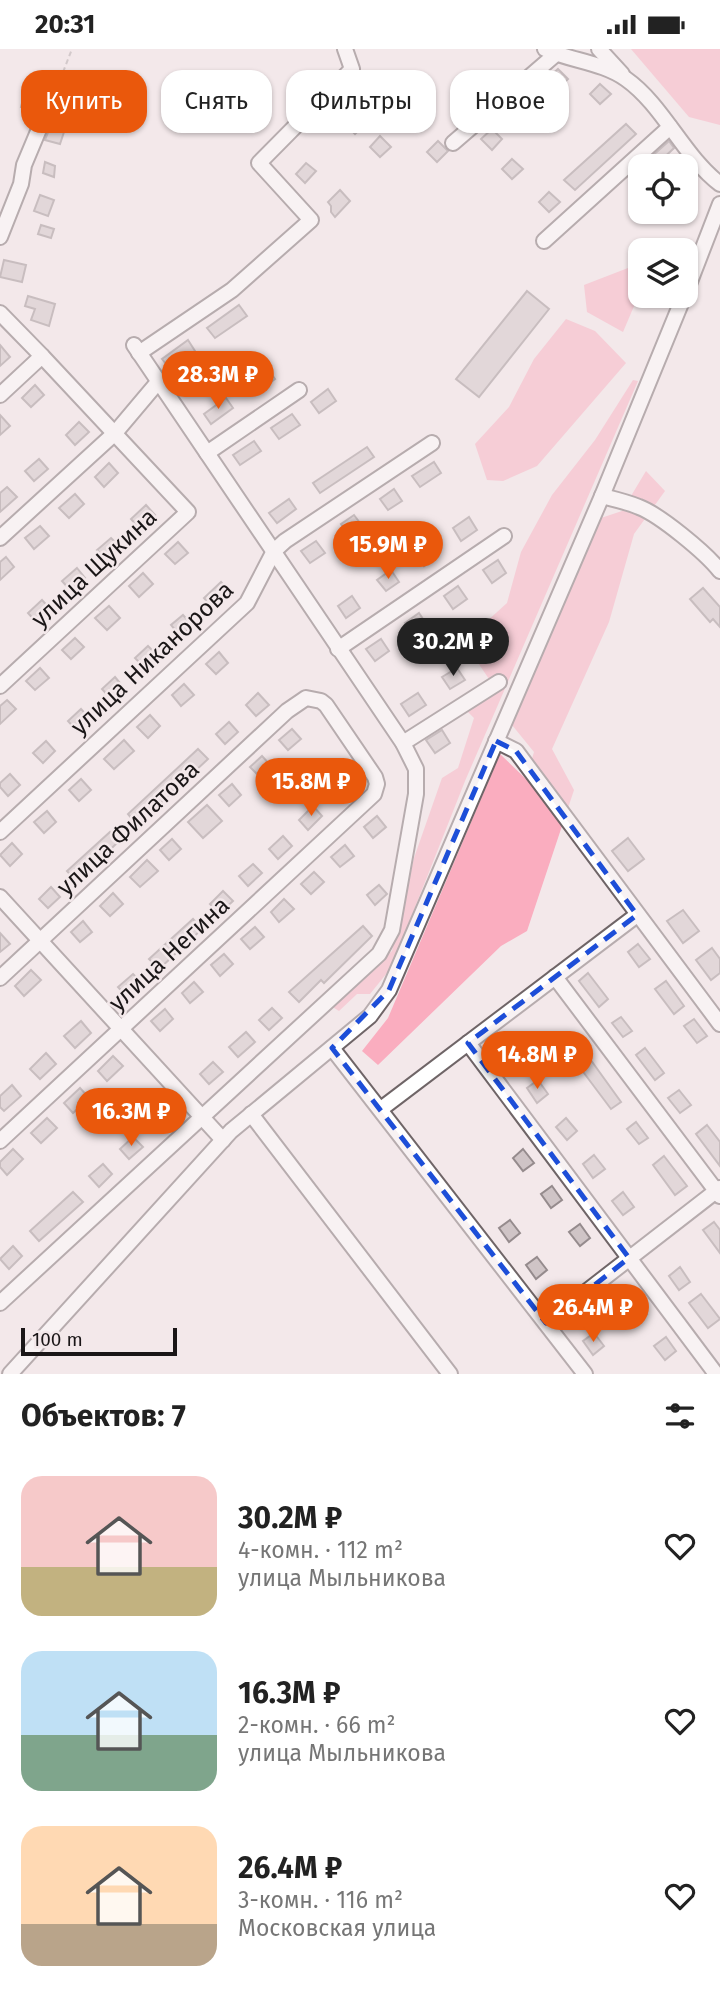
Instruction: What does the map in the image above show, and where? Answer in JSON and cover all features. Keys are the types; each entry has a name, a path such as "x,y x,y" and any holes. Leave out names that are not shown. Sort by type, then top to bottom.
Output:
{"street":[{"path":"0,1303 372,962 384,947 392,930 416,794 416,769 403,743 136,349 232,290 311,220 258,163 352,69 345,49"},
{"path":"599,49 670,127 704,172 720,184"},
{"path":"453,143 550,52 594,64 627,80"},
{"path":"544,241 670,127"},
{"path":"0,237 22,184 24,165 37,133"},
{"path":"698,261 720,204"},
{"path":"10,1374 223,1140 381,1004 397,976 679,308"},
{"path":"0,313 115,433"},
{"path":"0,395 42,356"},
{"path":"0,538 115,433 158,382"},
{"path":"207,453 299,390"},
{"name":"улица Щукина","path":"0,686 188,512 115,433"},
{"name":"улица Никанорова","path":"0,832 247,603 274,551 285,541 432,443"},
{"path":"602,496 641,507 712,560 720,571"},
{"path":"338,649 504,536"},
{"path":"403,743 499,681"},
{"name":"улица Филатова","path":"0,978 287,711 306,698 321,701 326,705 375,777 376,789 369,799"},
{"path":"496,741 516,751 720,1024"},
{"name":"улица Негина","path":"0,1141 369,799"},
{"path":"0,897 223,1140"},
{"path":"381,1109 637,915"},
{"path":"546,1323 719,1192 555,977"},
{"path":"467,1043 716,1374"},
{"path":"332,1048 585,1374"},
{"path":"251,1114 450,1374"}],"path":[{"path":"64,70 72,49"}],"highlighted area":[{"path":"496,741 516,751 637,915 468,1043 629,1258 546,1323 332,1048 389,990"}],"shaded area":[{"path":"631,49 720,49 720,125 689,117"},
{"path":"628,268 628,308 633,308 623,332 587,312 584,285"},
{"path":"566,319 595,331 626,363 537,466 503,481 487,480 475,444 509,407 534,359"},
{"path":"633,380 638,381 465,781 391,968 370,994 357,994 339,1011 331,1006 392,951 414,858 442,778 458,768 474,718 467,711 491,682 464,642 507,603 521,552 552,495 595,440"},
{"path":"646,471 665,491 634,534 609,622 552,749 574,790 527,931 501,946 378,1065 362,1051 388,1018 500,754 526,779 534,752 512,725 598,519 622,511"}],"building":[{"path":"600,84 611,94 600,104 590,94"},
{"path":"626,124 636,134 575,190 564,180"},
{"path":"48,133 64,133 60,144 45,140"},
{"path":"488,133 496,133 502,139 492,150 481,139"},
{"path":"380,136 391,147 380,157 370,147"},
{"path":"438,141 448,151 437,162 427,152"},
{"path":"669,141 674,148 668,154 654,154"},
{"path":"512,159 523,169 512,179 502,169"},
{"path":"45,162 55,166 54,177 43,173"},
{"path":"306,163 316,171 305,183 296,174"},
{"path":"340,190 350,201 335,217 328,202"},
{"path":"549,192 560,202 549,212 539,202"},
{"path":"40,195 54,200 48,216 34,211"},
{"path":"41,225 54,229 51,238 38,234"},
{"path":"4,260 26,265 22,282 0,277"},
{"path":"527,291 549,309 479,397 456,379"},
{"path":"28,296 55,304 49,326 31,320 35,309 25,306"},
{"path":"239,305 247,316 215,338 207,328"},
{"path":"188,340 195,351 170,369 162,359"},
{"path":"0,345 10,357 0,366"},
{"path":"268,369 275,379 253,395 246,385"},
{"path":"35,385 44,395 31,407 22,398"},
{"path":"328,389 336,401 319,413 311,402"},
{"path":"226,398 233,408 211,424 204,414"},
{"path":"292,414 300,425 279,439 271,428"},
{"path":"0,415 10,426 0,435"},
{"path":"79,422 89,432 75,445 66,435"},
{"path":"254,441 261,451 240,465 233,455"},
{"path":"367,447 374,457 320,493 313,483"},
{"path":"39,459 48,469 34,481 25,471"},
{"path":"434,462 441,473 420,487 412,476"},
{"path":"109,463 118,473 104,487 95,477"},
{"path":"7,487 17,497 0,512 0,493"},
{"path":"394,489 402,501 388,510 380,499"},
{"path":"75,494 84,504 69,518 59,508"},
{"path":"289,499 296,509 277,523 269,513"},
{"path":"146,505 155,515 140,529 131,519"},
{"path":"354,515 363,527 349,536 341,524"},
{"path":"469,517 477,530 461,541 453,528"},
{"path":"40,526 49,536 34,549 25,538"},
{"path":"111,538 120,547 106,560 97,550"},
{"path":"316,541 325,553 310,563 301,551"},
{"path":"178,542 188,553 175,564 165,554"},
{"path":"430,544 438,556 424,566 415,554"},
{"path":"6,557 14,567 0,580 0,562"},
{"path":"498,560 506,573 492,583 483,570"},
{"path":"77,568 85,578 71,591 62,581"},
{"path":"391,570 399,582 386,591 377,580"},
{"path":"143,573 153,584 139,597 129,586"},
{"path":"221,582 230,593 213,608 204,598"},
{"path":"458,586 467,599 453,609 444,596"},
{"path":"703,588 720,607 720,627 713,619 710,622 690,599"},
{"path":"352,596 360,608 346,618 338,606"},
{"path":"42,600 51,610 37,623 28,613"},
{"path":"109,606 120,618 107,630 95,618"},
{"path":"419,613 427,625 413,635 405,623"},
{"path":"183,615 193,626 180,636 171,625"},
{"path":"75,638 84,647 71,659 62,650"},
{"path":"381,639 389,651 375,661 366,649"},
{"path":"148,646 159,657 146,669 135,658"},
{"path":"219,652 228,663 216,674 206,664"},
{"path":"40,668 49,678 35,690 26,681"},
{"path":"457,668 465,680 450,689 442,677"},
{"path":"115,677 124,688 112,700 102,689"},
{"path":"184,684 194,695 181,706 172,695"},
{"path":"258,693 269,705 256,716 246,705"},
{"path":"418,693 426,705 409,716 401,704"},
{"path":"7,700 16,709 0,724 0,706"},
{"path":"81,709 90,719 77,731 68,721"},
{"path":"150,715 160,726 148,738 137,727"},
{"path":"229,722 238,732 225,744 216,734"},
{"path":"292,729 301,739 288,750 279,740"},
{"path":"442,730 450,743 435,753 426,740"},
{"path":"124,740 134,751 114,769 104,759"},
{"path":"46,741 55,751 43,763 33,753"},
{"path":"198,749 208,759 137,825 128,814"},
{"path":"262,756 271,766 260,777 250,767"},
{"path":"10,774 20,785 8,796 0,783"},
{"path":"344,777 354,787 340,800 330,790"},
{"path":"81,779 91,790 79,801 69,790"},
{"path":"232,784 241,795 229,806 219,795"},
{"path":"207,805 222,821 203,838 188,822"},
{"path":"313,806 322,816 308,830 299,820"},
{"path":"47,811 56,822 44,833 34,822"},
{"path":"377,816 386,827 373,838 364,827"},
{"path":"110,832 119,841 77,882 67,871"},
{"path":"283,836 292,846 278,859 269,849"},
{"path":"628,838 644,859 628,871 612,851"},
{"path":"172,839 181,849 169,860 160,850"},
{"path":"12,843 22,854 10,866 0,855"},
{"path":"345,845 354,856 340,867 331,857"},
{"path":"147,860 158,871 140,887 130,877"},
{"path":"253,864 262,873 248,886 239,876"},
{"path":"314,872 324,882 311,894 301,884"},
{"path":"379,885 387,894 375,905 367,895"},
{"path":"51,887 60,897 48,908 39,899"},
{"path":"223,891 233,901 219,914 210,904"},
{"path":"113,893 123,904 110,916 100,906"},
{"path":"284,899 294,909 279,922 271,912"},
{"path":"683,910 699,931 683,943 667,921"},
{"path":"193,919 202,929 159,969 149,959"},
{"path":"83,921 92,932 80,942 71,932"},
{"path":"363,926 372,936 324,983 321,980 299,1002 289,992"},
{"path":"255,927 264,937 250,949 241,939"},
{"path":"0,933 10,944 0,952"},
{"path":"638,944 650,959 639,967 628,952"},
{"path":"712,948 720,959 720,973 711,980 696,960"},
{"path":"224,954 233,964 220,976 211,965"},
{"path":"31,970 41,980 24,996 15,986"},
{"path":"588,973 608,999 599,1007 579,981"},
{"path":"133,974 143,984 128,998 118,987"},
{"path":"666,981 684,1006 674,1014 655,989"},
{"path":"194,982 203,992 190,1003 182,993"},
{"path":"272,1008 282,1018 269,1030 259,1020"},
{"path":"165,1009 173,1019 160,1031 151,1021"},
{"path":"621,1017 632,1031 623,1037 612,1023"},
{"path":"694,1019 707,1036 697,1043 684,1026"},
{"path":"81,1021 91,1033 75,1048 64,1036"},
{"path":"246,1032 255,1042 238,1057 229,1047"},
{"path":"580,1045 621,1102 611,1109 569,1053"},
{"path":"645,1048 664,1073 655,1080 636,1055"},
{"path":"46,1053 56,1064 40,1079 30,1069"},
{"path":"113,1056 123,1066 107,1081 98,1071"},
{"path":"213,1062 223,1072 209,1084 200,1074"},
{"path":"538,1080 548,1094 537,1103 527,1088"},
{"path":"12,1085 21,1096 4,1111 0,1107 0,1096"},
{"path":"80,1088 89,1098 73,1113 64,1103"},
{"path":"679,1090 691,1105 680,1113 668,1098"},
{"path":"162,1109 172,1119 158,1132 148,1122"},
{"path":"47,1118 57,1128 41,1143 31,1133"},
{"path":"566,1118 577,1131 567,1140 556,1127"},
{"path":"636,1122 648,1138 639,1144 627,1129"},
{"path":"707,1125 720,1142 720,1166 696,1134"},
{"path":"133,1137 143,1147 129,1159 120,1149"},
{"path":"13,1149 23,1159 7,1175 0,1167 0,1162"},
{"path":"523,1149 534,1163 523,1171 513,1158"},
{"path":"594,1155 605,1169 593,1178 583,1164"},
{"path":"664,1156 687,1186 675,1195 653,1165"},
{"path":"103,1164 112,1174 99,1187 89,1176"},
{"path":"552,1186 562,1200 551,1208 541,1194"},
{"path":"73,1192 83,1202 39,1241 30,1231"},
{"path":"623,1192 634,1207 623,1215 612,1201"},
{"path":"510,1220 520,1233 509,1242 499,1228"},
{"path":"714,1222 720,1230 720,1253 703,1230"},
{"path":"580,1224 590,1238 580,1246 569,1232"},
{"path":"13,1246 22,1256 9,1269 0,1259"},
{"path":"537,1257 547,1270 536,1279 526,1265"},
{"path":"680,1267 690,1282 679,1290 669,1276"},
{"path":"701,1294 720,1319 708,1328 689,1303"},
{"path":"637,1300 647,1314 636,1322 626,1308"},
{"path":"594,1333 604,1346 593,1355 583,1341"},
{"path":"666,1337 676,1351 665,1360 654,1346"}]}
